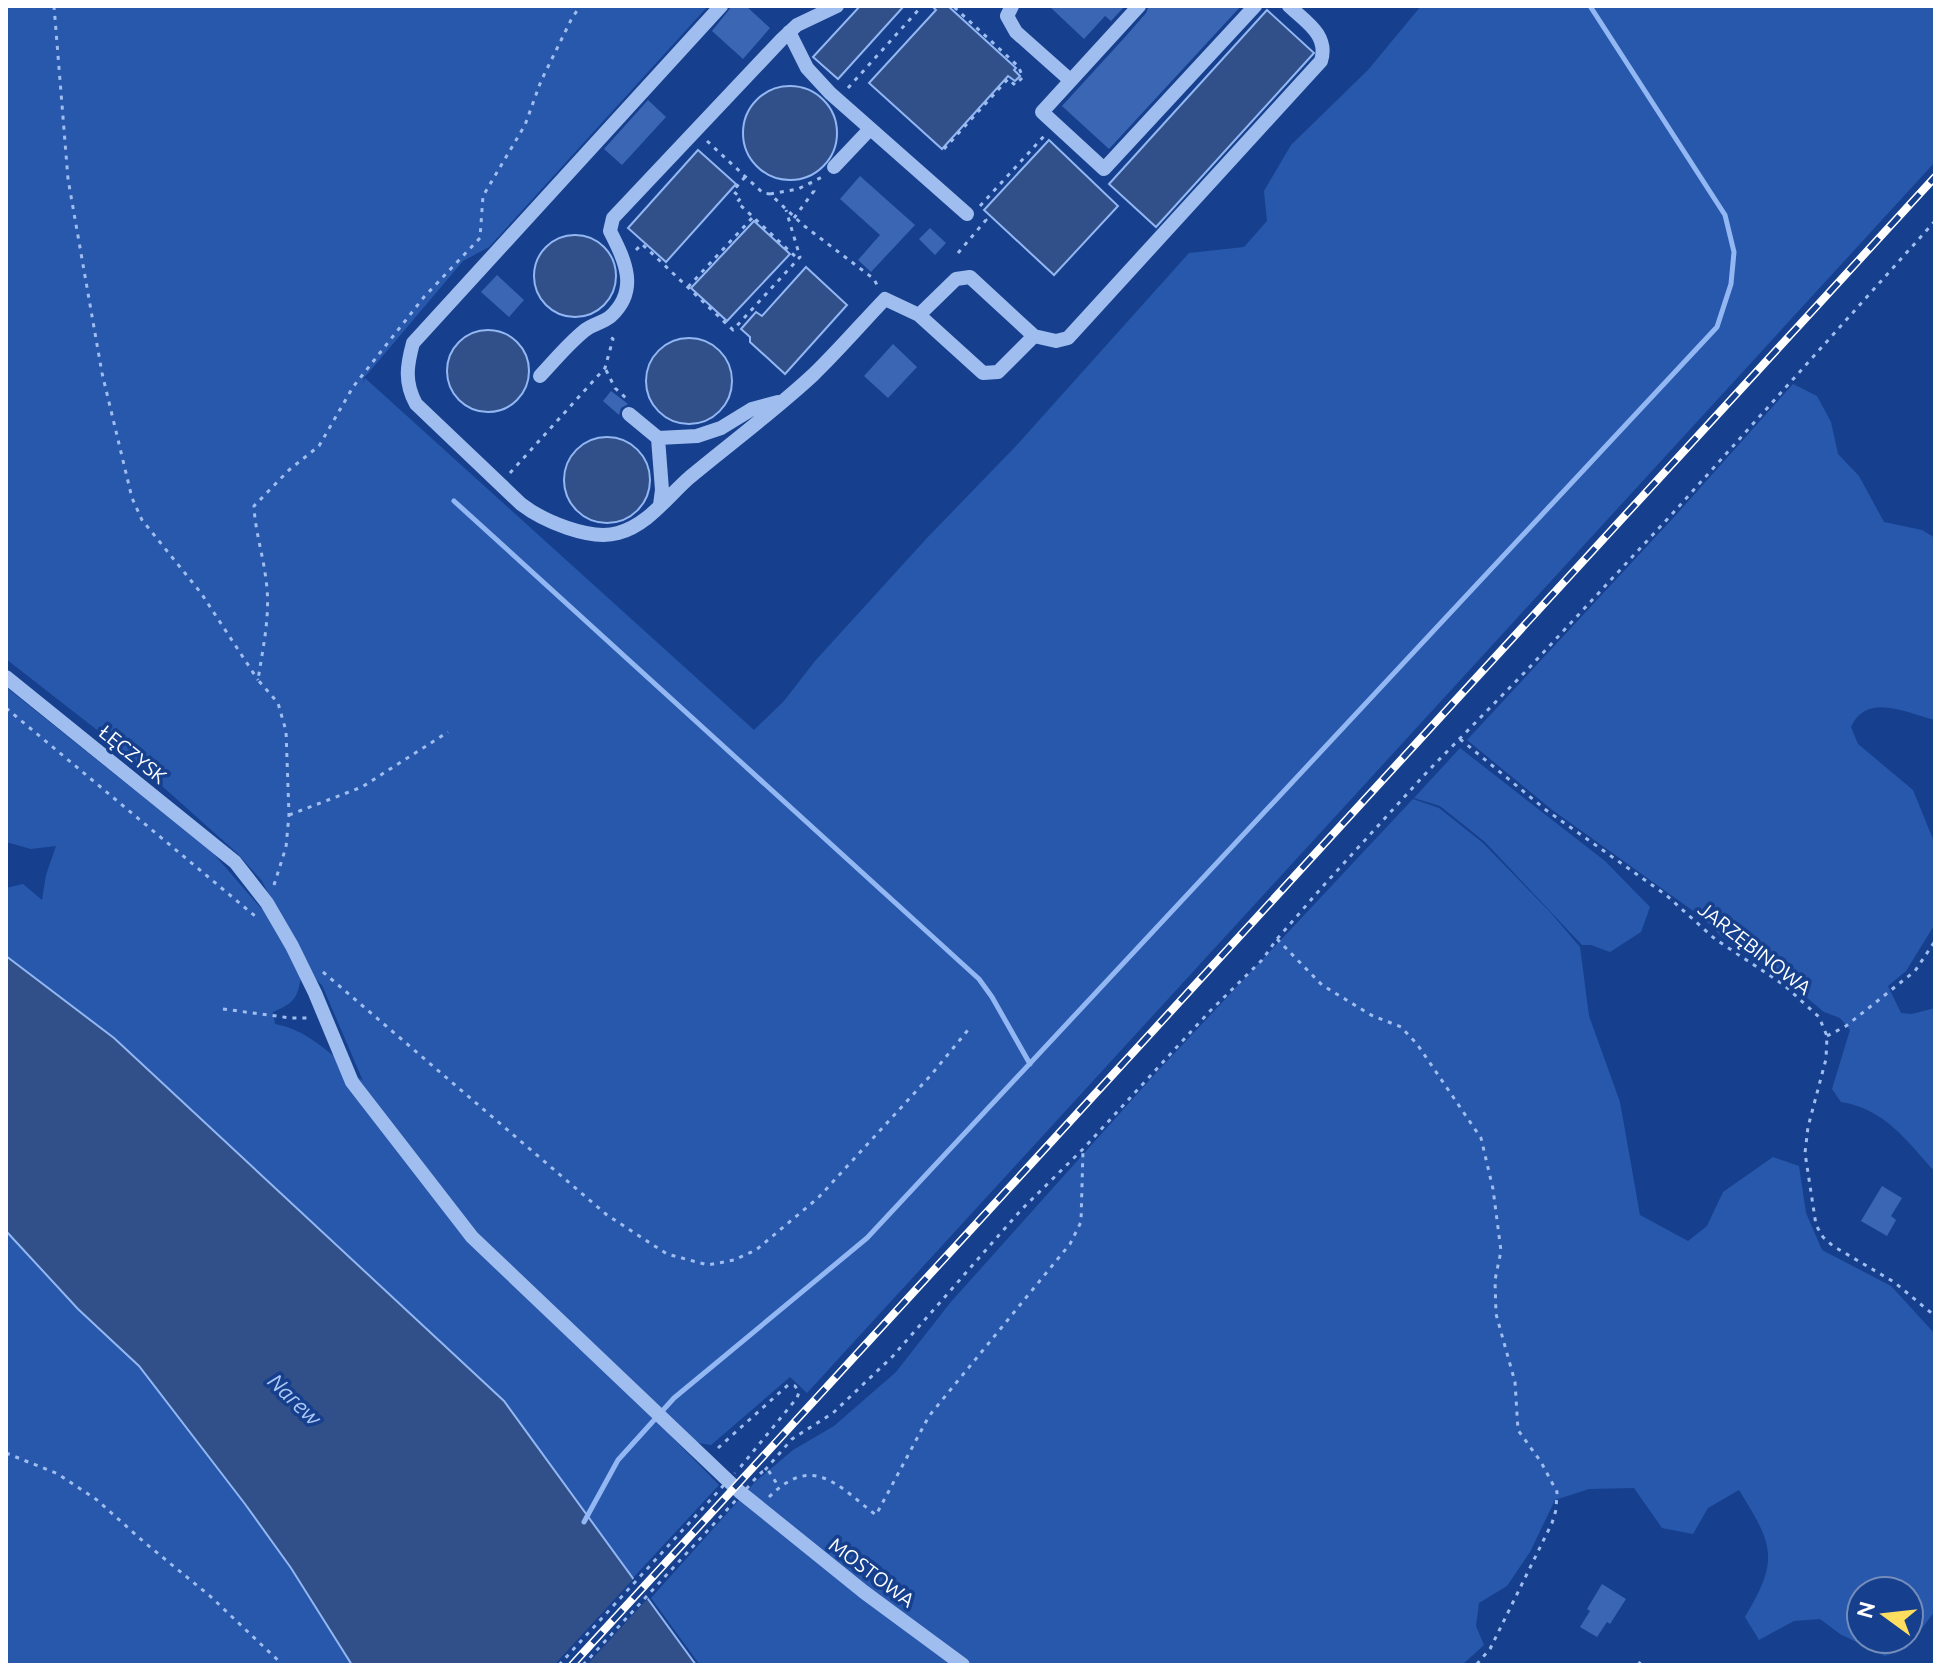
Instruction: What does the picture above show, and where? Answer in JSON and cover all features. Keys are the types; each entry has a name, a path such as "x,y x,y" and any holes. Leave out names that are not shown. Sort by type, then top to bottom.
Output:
{"street":[{"path":"721,6 413,343 407,378 409,392 416,404 499,485 532,512 558,524 598,535 614,534 645,521 814,374 885,299 919,315 983,373 998,372 1034,336"},
{"path":"540,376 582,332 613,314 625,294 628,273 626,262 610,231 613,218 793,29 809,6"},
{"path":"793,29 837,6"},
{"path":"1012,6 1007,16 1016,32 1070,80"},
{"path":"1139,6 1042,112 1104,169 1255,6"},
{"path":"919,315 956,279 970,277 1034,336 1056,341 1068,338 1078,330 1321,61 1323,46 1320,35 1289,6"},
{"path":"793,29 807,68 837,100 967,214"},
{"path":"834,167 870,129"},
{"path":"629,414 658,438 697,436 721,428 752,409 783,400"},
{"path":"658,438 662,490 659,506"},
{"name":"ŁĘCZYSK","path":"6,677 235,862 267,903 292,946 325,1018"},
{"name":"MOSTOWA","path":"325,1018 352,1082 472,1237 758,1507 864,1592 963,1665"}],"path":[{"path":"54,6 68,179 102,373 132,498 142,520 201,593 258,680 278,703 286,731 289,815 286,847 267,903"},
{"path":"258,680 267,581 255,530 254,506 289,470 319,446 353,387 424,297 480,238 483,196 525,125 541,81 580,6"},
{"path":"837,100 922,6"},
{"path":"944,149 1008,79 1015,85 1023,77 1018,66 953,6"},
{"path":"958,253 986,220 976,210 1055,124"},
{"path":"696,130 763,193 811,184 834,167"},
{"path":"745,177 733,191 741,198 737,202 798,259"},
{"path":"794,218 814,191 811,184"},
{"path":"770,194 794,218 874,279 885,299"},
{"path":"626,262 642,244 733,330 800,257 786,210"},
{"path":"688,287 753,217"},
{"path":"583,1665 792,1439 833,1413 893,1356 1021,1210 1262,960 1277,939 1459,739 1673,513 1935,221"},
{"path":"499,485 605,368 613,339 597,325"},
{"path":"605,368 615,388 634,405 629,414"},
{"path":"6,708 258,918"},
{"path":"289,815 362,787 448,732"},
{"name":"JARZĘBINOWA","path":"1459,739 1546,810 1666,895 1715,939 1784,985 1819,1017 1827,1036"},
{"path":"1277,939 1322,985 1371,1015 1401,1027 1417,1044 1481,1138 1493,1189 1501,1251 1495,1280 1496,1314 1515,1382 1518,1430 1541,1462 1557,1492 1552,1523 1496,1637 1476,1665"},
{"path":"1935,941 1915,971 1846,1026 1827,1036 1826,1059 1808,1127 1805,1153 1816,1225 1823,1237 1894,1282 1935,1316"},
{"path":"315,965 607,1215 667,1254 708,1265 734,1260 756,1250 818,1198 968,1030"},
{"path":"223,1009 291,1018 325,1018"},
{"path":"758,1507 779,1487 805,1473 827,1478 876,1515 929,1416 1070,1244 1081,1222 1083,1149"},
{"path":"559,1665 735,1473 797,1398 799,1392 795,1386 788,1385 775,1395 705,1460"},
{"path":"6,1453 30,1461 80,1487 210,1596 283,1665"},
{"path":"765,1470 771,1472 779,1487"}],"shaded area":[{"path":"6,6 708,6 489,247 463,261 364,378 363,384 365,378 754,730 784,701 815,661 1015,447 1189,253 1244,247 1267,221 1264,191 1291,145 1368,70 1421,6 1935,6 1935,162 807,1393 790,1377 711,1445 674,1439 719,1485 632,1579 504,1401 114,1038 6,956 6,888 23,884 42,900 46,875 56,846 31,849 6,842 6,687 213,853 259,906 286,929 262,881 237,853 115,744 6,659","holes":["303,968 322,985 363,1081 312,1039 275,1024 273,1012 296,996"]},
{"path":"1793,384 1817,396 1831,422 1838,454 1859,476 1884,522 1922,530 1935,538 1935,720 1900,710 1877,708 1858,716 1851,727 1858,744 1913,790 1935,844 1935,924 1906,971 1888,986 1901,1013 1912,1014 1935,1008 1935,1172 1894,1128 1870,1111 1841,1102 1832,1089 1850,1030 1840,1018 1824,1012 1787,981 1721,936 1703,918 1551,809 1467,740"},
{"path":"1460,748 1605,861 1650,907 1641,932 1610,952 1582,945 1485,842 1440,806 1414,798"},
{"path":"1413,799 1439,808 1483,843 1580,947 1589,1016 1620,1102 1640,1215 1688,1241 1707,1226 1723,1192 1773,1157 1799,1166 1806,1213 1822,1250 1891,1286 1935,1334 1935,1611 1925,1624 1925,1575 1845,1575 1845,1636 1820,1619 1794,1621 1759,1640 1745,1617 1764,1580 1768,1552 1759,1525 1739,1490 1708,1508 1693,1534 1662,1528 1634,1488 1589,1489 1555,1500 1530,1552 1507,1586 1479,1603 1476,1626 1484,1645 1462,1665 700,1665 651,1598 756,1481 793,1450 834,1426 896,1372 950,1303 1155,1074"},
{"path":"6,1231 78,1309 139,1366 291,1568 352,1665 6,1665"}],"water":[{"path":"860,6 904,6 838,79 813,57"},
{"path":"932,6 948,6 1016,68 1014,70 1020,76 1015,81 1008,76 942,149 869,83 936,10"},
{"path":"1267,10 1314,53 1156,227 1109,184"},
{"path":"790,86 808,89 823,100 834,115 837,133 834,151 823,166 808,177 790,180 772,177 757,166 746,151 743,133 746,115 757,100 772,89"},
{"path":"1049,140 1118,206 1054,275 984,210"},
{"path":"698,150 736,184 666,262 628,228"},
{"path":"754,221 790,254 727,321 691,288"},
{"path":"575,235 591,238 604,247 613,260 616,276 613,292 604,305 591,314 575,317 559,314 546,305 537,292 534,276 537,260 546,247 559,238"},
{"path":"806,267 847,305 785,374 750,342 750,337 741,329 756,312 762,316"},
{"path":"488,330 504,333 517,342 526,355 529,371 526,387 517,400 504,409 488,412 472,409 459,400 450,387 447,371 450,355 459,342 472,333"},
{"path":"689,338 713,345 725,357 732,381 725,405 713,417 689,424 665,417 653,405 646,381 653,357 665,345"},
{"path":"607,437 631,444 643,456 650,480 643,504 631,516 607,523 583,516 571,504 564,480 571,456 583,444"},
{"name":"Narew","path":"6,956 114,1038 504,1401 696,1665 352,1665 291,1568 139,1366 78,1309 6,1231"}],"pier":[{"path":"636,1576 650,1596 587,1665 554,1665"}],"building":[{"path":"732,6 746,6 770,28 743,59 712,31"},
{"path":"1049,6 1125,6 1111,21 1105,16 1084,39"},
{"path":"1149,6 1241,6 1109,149 1062,106"},
{"path":"648,100 666,117 622,165 604,149"},
{"path":"860,176 915,225 871,272 858,260 880,235 840,199"},
{"path":"930,228 946,243 935,255 919,239"},
{"path":"497,275 524,300 509,317 481,292"},
{"path":"893,344 917,367 888,398 864,376"},
{"path":"611,391 628,404 621,408 619,415 603,401"},
{"path":"1882,1186 1902,1198 1891,1216 1896,1220 1887,1236 1861,1221"},
{"path":"1602,1584 1626,1599 1610,1624 1607,1622 1597,1637 1580,1627"}],"waterway":[{"path":"584,1522 618,1460 674,1398 867,1238 1717,327 1731,284 1734,252 1725,215 1590,6"},
{"path":"454,501 979,979 1030,1064"}],"railway":[{"path":"572,1665 1935,177"}]}
